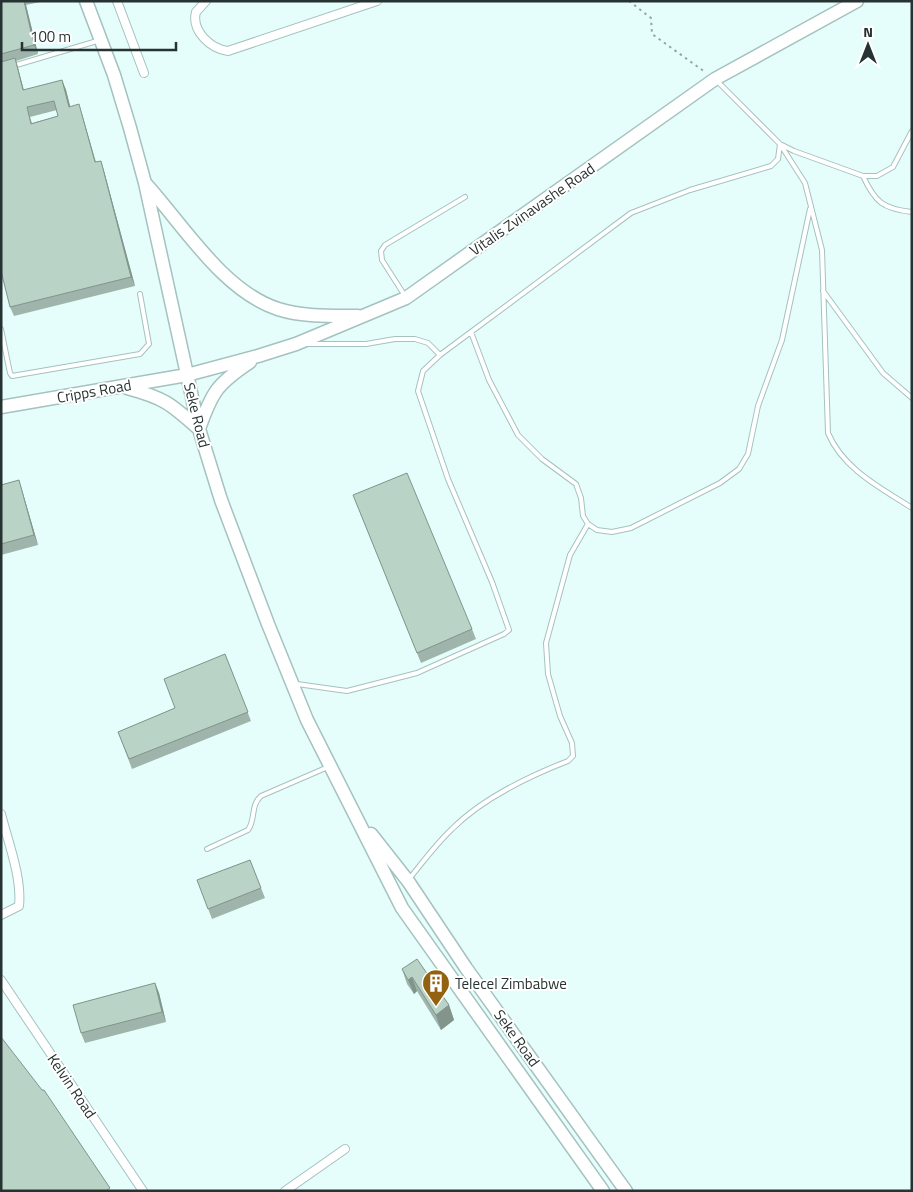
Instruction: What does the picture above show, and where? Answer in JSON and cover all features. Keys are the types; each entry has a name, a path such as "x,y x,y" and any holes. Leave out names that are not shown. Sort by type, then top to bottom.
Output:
{"main road":[{"name":"Seke Road","path":"86,1 130,128 145,184 199,429 221,500 292,684 330,766 402,908 603,1191"},
{"name":"Vitalis Zvinavashe Road","path":"187,375 296,344 406,298 715,79 857,1"},
{"path":"145,184 174,215 209,261 233,283 255,298 278,309 307,315 366,316"},
{"path":"122,387 160,397 174,406 199,429 210,398 218,387 258,356"},
{"name":"Cripps Road","path":"1,407 187,375"},
{"name":"Seke Road","path":"354,812 408,881 466,968 626,1191"}],"street":[{"path":"117,1 144,73"},
{"path":"206,1 196,12 197,24 209,45 218,50 228,51 377,1"},
{"path":"1,814 20,901 19,906 1,915"},
{"name":"Kelvin Road","path":"1,980 143,1191"},
{"path":"285,1191 344,1149"}],"lane":[{"path":"10,66 100,40"},
{"path":"715,79 780,144 805,183 810,209 822,250 828,434 835,448 862,475 912,508"},
{"path":"780,144 794,152 863,176 877,176 893,167 912,132"},
{"path":"292,684 348,691 417,673 504,634 509,630 492,582 448,478 418,391 423,371 440,355 631,213 690,190 771,166 778,159 780,144"},
{"path":"863,176 872,195 880,202 898,211 912,212"},
{"path":"406,298 382,260 381,251 385,244 465,197"},
{"path":"471,332 489,380 518,436 542,458 576,484 581,498 583,516 588,524 597,530 612,532 630,528 720,483 739,469 748,454 758,406 782,340 810,209"},
{"path":"823,291 883,373 912,398"},
{"path":"1,329 12,376 140,354 148,344 140,294"},
{"path":"296,344 358,345 395,339 415,339 428,343 440,355"},
{"path":"408,881 452,828 472,812 524,779 568,761 573,756 572,743 560,716 548,674 546,642 570,555 588,524"},
{"path":"206,849 248,830 251,824 254,805 261,796 330,766"}],"path":[{"path":"629,1 651,18 652,34 715,79"}],"building":[{"path":"1,1 24,1 34,45 1,54"},
{"path":"15,58 23,90 62,80 69,107 79,104 95,162 101,161 131,277 10,307 1,271 1,62","holes":["54,101 58,116 31,124 27,107"]},
{"path":"407,473 472,629 417,653 353,495"},
{"path":"19,480 34,535 1,544 1,485"},
{"path":"225,654 248,712 129,759 118,732 175,708 164,679"},
{"path":"250,860 261,888 208,909 197,880"},
{"path":"417,959 449,1005 436,1015 412,977 408,980 402,969"},
{"path":"155,983 162,1012 81,1033 73,1005"},
{"path":"1,1037 42,1090 44,1090 110,1188 106,1191 1,1191"}],"place":[{"name":"Telecel Zimbabwe","path":"436,1007"}]}
